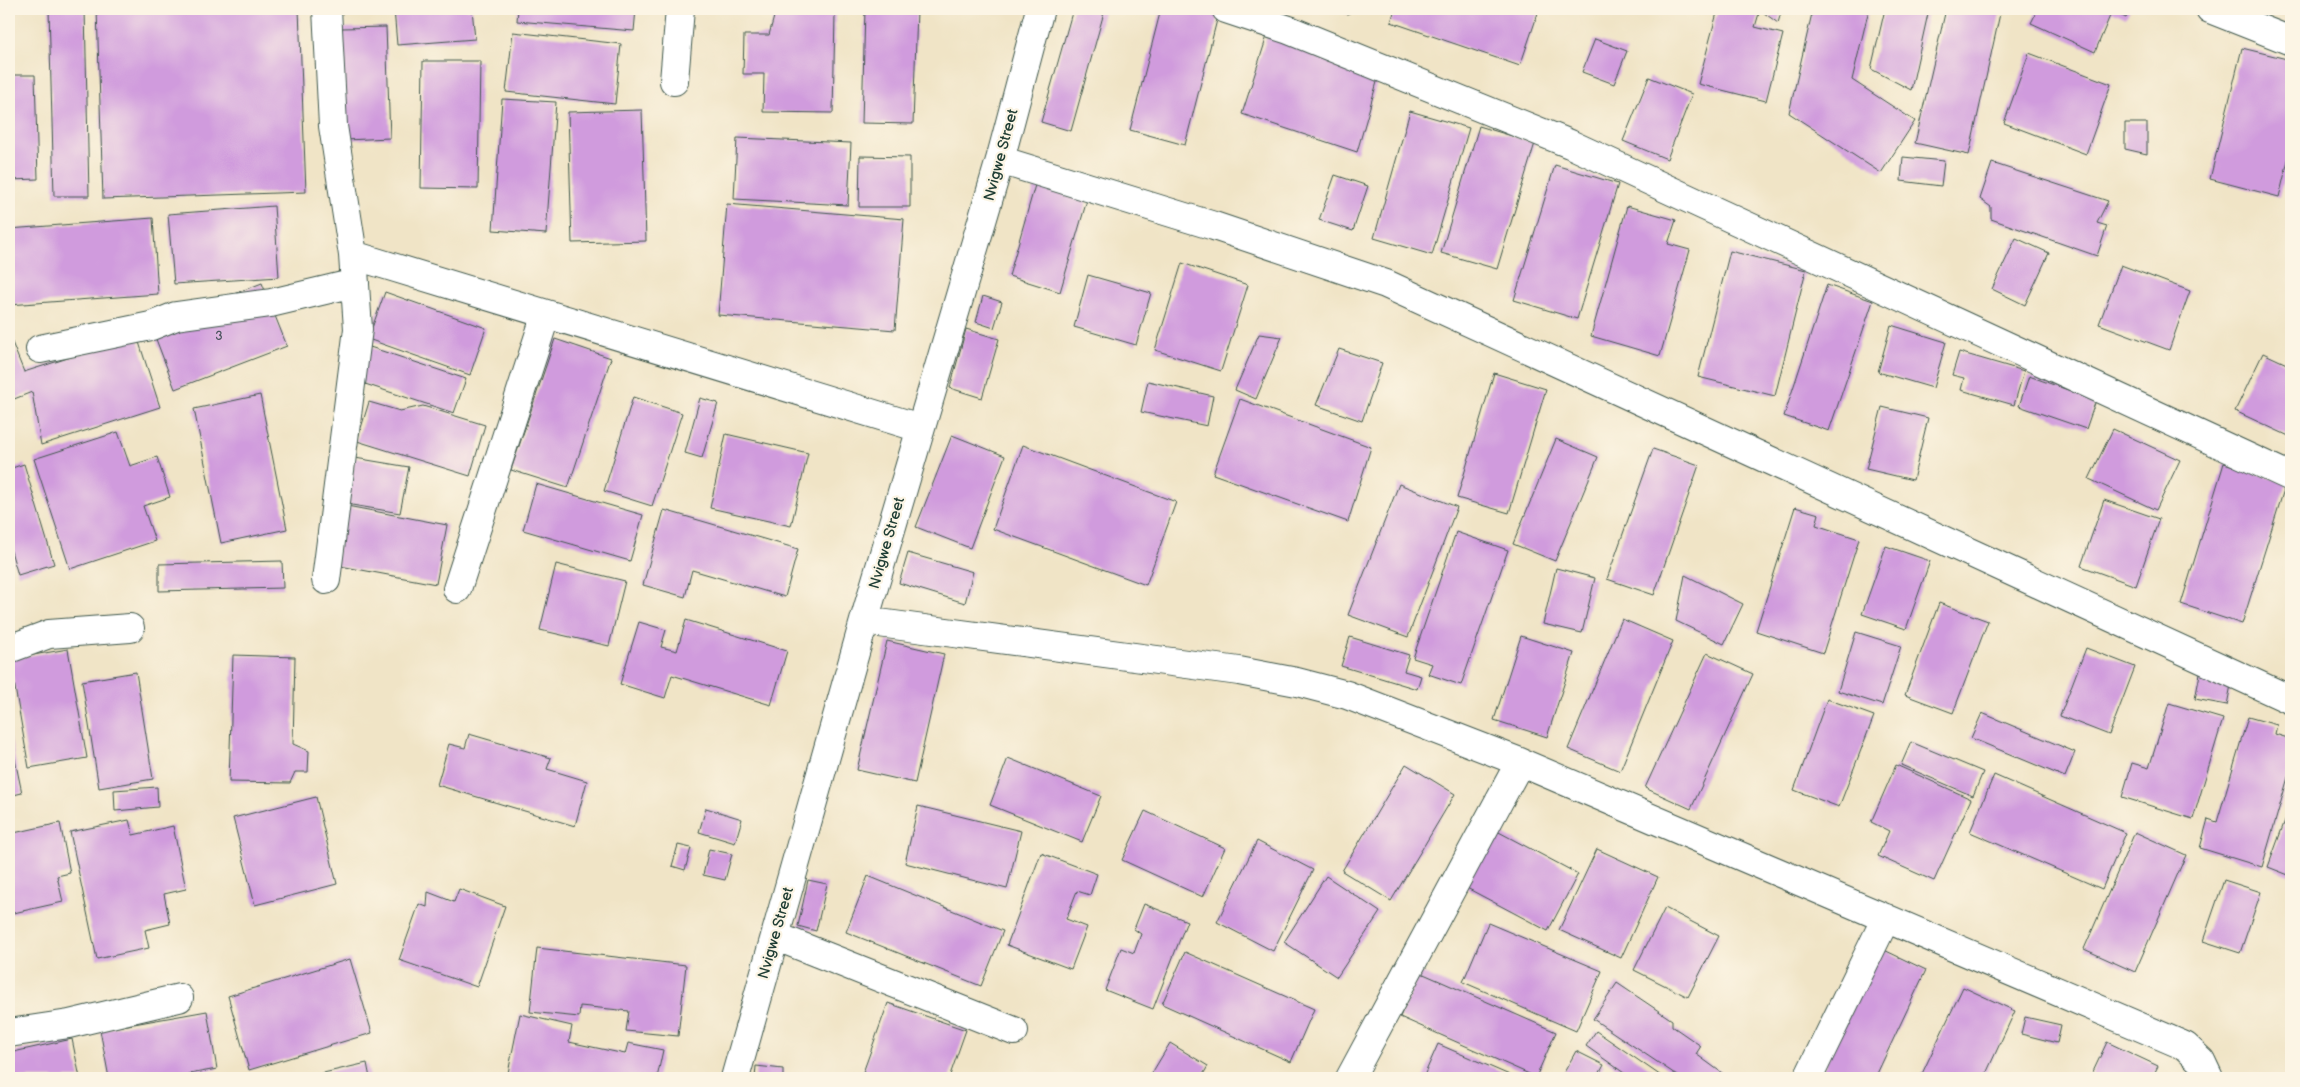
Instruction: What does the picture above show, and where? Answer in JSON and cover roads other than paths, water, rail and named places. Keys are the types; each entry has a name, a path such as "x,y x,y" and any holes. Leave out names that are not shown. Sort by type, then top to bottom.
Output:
{"street":[{"path":"326,580 358,330 352,255 333,126 328,9"},
{"path":"674,81 680,9"},
{"name":"Nvigwe Street","path":"735,1078 864,621 1000,160 1040,9"},
{"path":"1226,9 1289,30 1570,144 2291,476"},
{"path":"2210,9 2291,41"},
{"path":"1000,160 1214,226 1386,284 2291,700"},
{"path":"352,255 920,428"},
{"path":"40,349 151,326 176,316 272,303 355,283"},
{"path":"458,589 546,314"},
{"path":"864,621 1239,672 1297,682 1347,695 1520,762 2185,1046 2201,1061 2209,1078"},
{"path":"9,649 49,634 130,628"},
{"path":"1350,1078 1520,762"},
{"path":"1808,1078 1886,918"},
{"path":"775,936 1014,1031"},
{"path":"9,1033 69,1024 179,998"}]}
